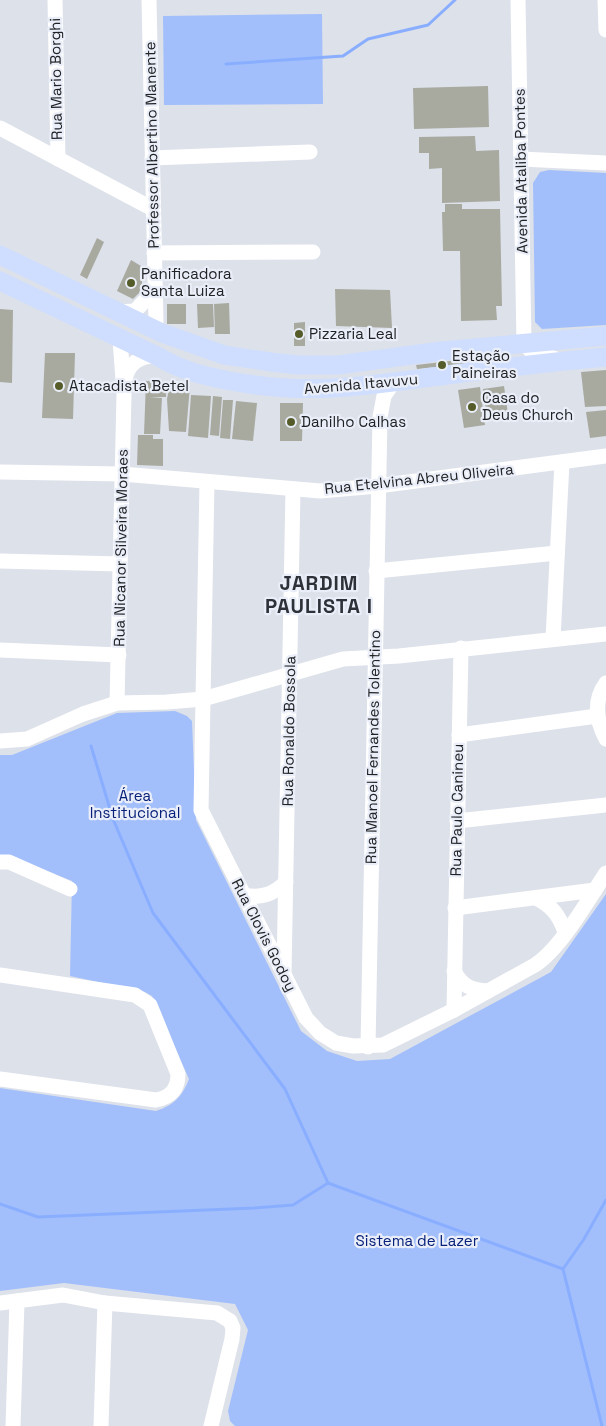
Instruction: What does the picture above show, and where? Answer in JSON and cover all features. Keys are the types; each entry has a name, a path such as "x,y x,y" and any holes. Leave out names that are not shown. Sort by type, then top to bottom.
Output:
{"main road":[{"name":"Avenida Itavuvu","path":"0,255 154,330 224,355 298,365 338,365 524,343 606,336"},
{"name":"Avenida Itavuvu","path":"0,281 120,339 146,355 211,378 270,388 307,390 363,387 606,357"},
{"path":"109,309 120,339"},
{"path":"146,355 154,330"}],"street":[{"name":"Rua Mario Borghi","path":"55,0 58,159"},
{"name":"Professor Albertino Manente","path":"149,0 155,290 154,330"},
{"name":"Avenida Ataliba Pontes","path":"518,0 524,343"},
{"path":"605,0 606,30"},
{"path":"0,128 153,209"},
{"path":"152,158 310,152"},
{"path":"521,159 606,163"},
{"path":"154,253 313,252"},
{"path":"109,309 135,311 155,290"},
{"name":"Rua Nicanor Silveira Moraes","path":"120,339 124,394"},
{"name":"Avenida Itavuvu","path":"524,343 530,351 563,361"},
{"name":"Rua Nicanor Silveira Moraes","path":"117,703 124,394 126,376 130,366 146,355"},
{"name":"Rua Manoel Fernandes Tolentino","path":"368,1047 380,417 384,396 393,383"},
{"name":"Rua Manoel Fernandes Tolentino","path":"363,387 376,396 380,417"},
{"name":"Rua Etelvina Abreu Oliveira","path":"0,472 122,474 320,491 378,486 606,456"},
{"path":"553,639 562,462"},
{"name":"Rua Clovis Godoy","path":"207,482 201,810 306,1018 320,1034 336,1043 368,1047 396,1040 542,961 565,932 606,873"},
{"name":"Rua Ronaldo Bossola","path":"284,974 293,489"},
{"path":"376,571 558,553"},
{"path":"0,561 120,564"},
{"path":"554,614 560,628 574,637"},
{"path":"0,741 27,740 83,714 117,703 203,699 290,676 343,659 574,637 603,636"},
{"name":"Rua Paulo Canineu","path":"454,1010 461,648"},
{"path":"0,650 119,655"},
{"path":"290,651 296,659 314,668"},
{"path":"606,682 598,696 598,716 606,739"},
{"path":"260,683 271,684 279,689 289,702"},
{"path":"459,735 598,716"},
{"path":"457,821 606,805"},
{"path":"0,862 8,862 70,889"},
{"path":"244,895 264,896 279,889 286,882"},
{"path":"455,908 595,890"},
{"path":"536,898 564,902 580,910"},
{"path":"536,898 548,904 556,912 565,932"},
{"path":"454,971 459,981 467,987 488,991"},
{"path":"0,975 135,995 150,1006 178,1074 178,1083 171,1095 156,1100 0,1079"},
{"path":"0,1304 63,1295 105,1303 217,1313 230,1321 233,1328 211,1426"},
{"path":"13,1426 17,1301"},
{"path":"101,1426 105,1303"}],"green space":[{"path":"322,14 323,104 164,105 163,16"},
{"path":"549,170 606,173 606,325 542,329 535,322 533,183 540,172"},
{"name":"Sistema de Lazer","path":"175,711 187,716 192,721 196,820 301,1031 327,1051 357,1061 390,1059 551,972 606,894 606,1426 235,1426 230,1421 228,1411 248,1330 235,1304 64,1283 0,1291 0,1088 156,1111 177,1100 189,1079 152,996 145,992 70,976 72,881 8,855 0,855 0,755 12,755 117,713"}],"building":[{"path":"488,86 489,127 414,129 413,88"},
{"path":"475,136 476,151 499,150 500,201 442,203 442,168 429,169 429,153 419,153 419,137"},
{"path":"445,204 462,204 462,209 500,209 502,306 496,306 497,320 461,321 460,251 443,251 442,212 445,212"},
{"path":"97,238 104,242 87,279 80,275"},
{"name":"Panificadora Santa Luiza","path":"131,260 141,266 142,276 142,290 133,299 117,291"},
{"path":"335,289 390,290 392,328 336,326"},
{"path":"229,303 230,334 215,334 214,304"},
{"path":"167,304 186,304 186,324 167,324"},
{"path":"197,304 213,304 214,327 198,328"},
{"path":"0,309 13,310 12,383 0,382"},
{"name":"Pizzaria Leal","path":"305,322 305,346 294,346 294,323"},
{"name":"Atacadista Betel","path":"45,353 75,353 73,419 42,418"},
{"name":"Estação Paineiras","path":"467,359 468,364 417,369 416,365"},
{"path":"606,370 606,406 585,407 581,372"},
{"path":"146,381 167,382 166,397 150,397 162,398 160,434 144,434"},
{"path":"170,384 190,386 186,432 169,431 167,399"},
{"path":"504,386 508,414 487,417 483,389"},
{"name":"Casa do Deus Church","path":"480,387 485,425 464,428 458,390"},
{"path":"191,395 211,396 208,438 188,436"},
{"path":"213,396 222,397 219,436 210,435"},
{"path":"223,400 233,400 230,439 220,438"},
{"path":"236,401 257,403 253,441 232,439"},
{"name":"Danilho Calhas","path":"280,403 303,403 302,441 280,441"},
{"path":"606,410 606,436 590,438 586,412"},
{"path":"138,435 153,435 153,439 163,439 163,466 137,465"}],"waterway":[{"path":"226,64 343,56 368,39 428,25 455,0"},
{"path":"91,746 113,819 153,913 285,1089 328,1183"},
{"path":"0,1204 38,1217 254,1208 293,1205 328,1183 563,1269 602,1426"},
{"path":"563,1269 584,1239 606,1200"}],"place":[{"name":"Panificadora Santa Luiza","path":"131,283"},
{"name":"Pizzaria Leal","path":"299,334"},
{"name":"Estação Paineiras","path":"442,365"},
{"name":"Atacadista Betel","path":"59,386"},
{"name":"Casa do Deus Church","path":"472,407"},
{"name":"Danilho Calhas","path":"291,422"}],"district":[{"name":"JARDIM PAULISTA I","path":"319,594"}],"park label":[{"name":"Área Institucional","path":"135,804"}]}
